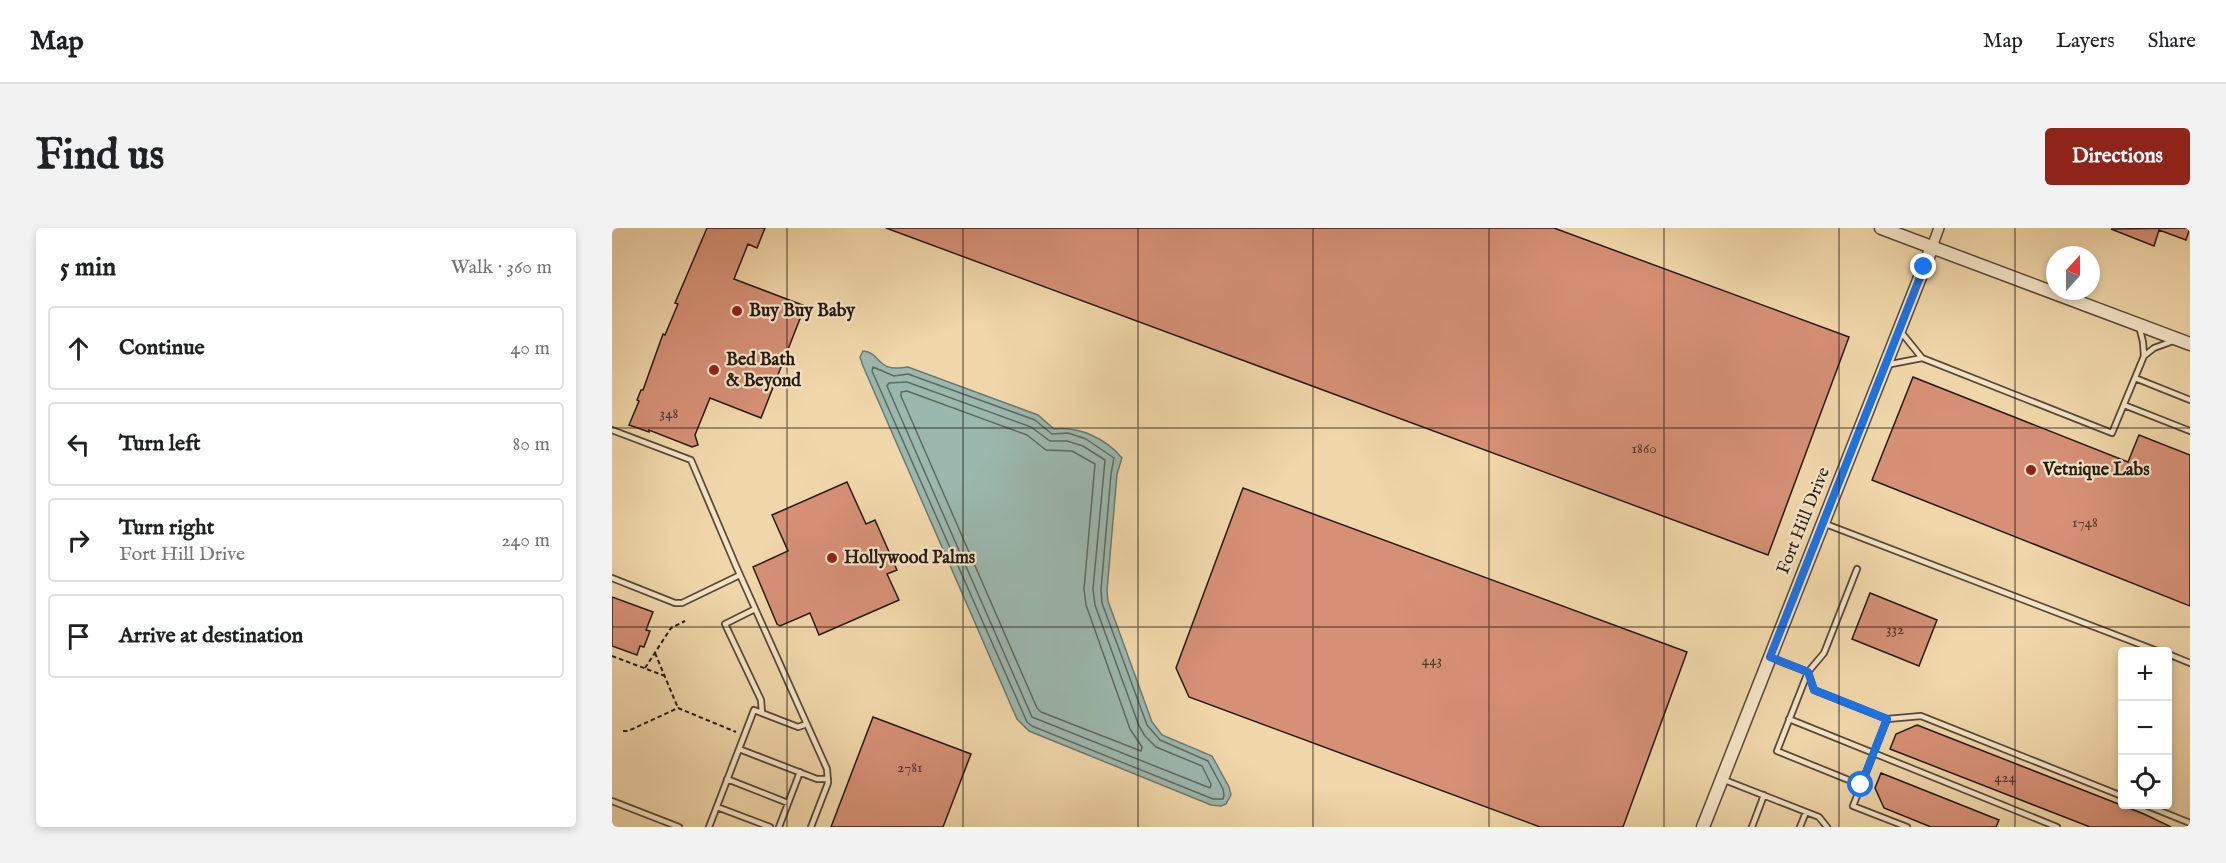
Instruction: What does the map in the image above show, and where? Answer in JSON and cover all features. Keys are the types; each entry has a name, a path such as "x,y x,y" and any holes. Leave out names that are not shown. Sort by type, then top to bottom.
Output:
{"street":[{"path":"1881,228 2190,344"},
{"name":"Fort Hill Drive","path":"1703,827 1939,228"}],"lane":[{"path":"2138,324 2145,356"},
{"path":"1899,330 1922,358 2112,433 2145,356 2154,348 2178,339"},
{"path":"1885,365 1922,358"},
{"path":"2135,378 2190,400"},
{"path":"2124,405 2190,431"},
{"path":"612,430 691,460 827,769 828,779 811,827"},
{"path":"1823,523 2149,647"},
{"path":"1857,569 1824,653 1808,672 1777,751 1861,785"},
{"path":"612,578 675,603 682,603 740,575"},
{"path":"755,609 725,624 761,700 762,713"},
{"path":"2172,656 2190,663"},
{"path":"1770,657 1808,672"},
{"path":"1808,672 1814,690 1887,719 1921,716 2118,794"},
{"path":"709,827 754,710 798,727 807,724"},
{"path":"1790,719 2057,827"},
{"path":"1887,719 1853,806 1907,827"},
{"path":"739,749 817,779 828,779"},
{"path":"779,827 800,772"},
{"path":"727,779 788,803"},
{"path":"1722,779 1819,817 1827,827"},
{"path":"1752,827 1764,795"},
{"path":"612,801 679,827"},
{"path":"717,807 770,827"},
{"path":"2155,809 2190,823"},
{"path":"1800,827 1806,812"}],"path":[{"path":"645,668 671,628 686,621"},
{"path":"655,653 678,708"},
{"path":"612,656 665,676"},
{"path":"623,731 628,731 678,708 739,732"}],"water":[{"path":"863,351 874,355 889,367 908,367 1038,415 1054,429 1073,430 1092,435 1116,451 1122,458 1117,474 1108,601 1152,722 1162,735 1212,756 1229,787 1231,795 1226,804 1211,805 1029,731 1017,719 863,366 860,357"}],"building":[{"path":"707,228 765,228 757,248 748,244 734,279 805,306 761,418 710,398 695,435 698,445 692,447 649,430 649,432 629,425 663,334 665,335 678,304 675,303"},
{"path":"886,228 1554,228 1849,337 1768,555"},
{"path":"2190,228 2186,240 2159,230 2154,246 2111,229"},
{"path":"1913,377 2128,462 2139,435 2190,455 2190,606 1872,480"},
{"name":"Hollywood Palms","path":"847,482 866,524 875,520 897,570 887,574 899,600 819,635 810,613 780,626 777,624 753,567 788,551 772,515"},
{"path":"1243,488 1687,652 1623,827 1540,827 1189,697 1176,668"},
{"path":"1870,593 1937,620 1919,666 1852,639"},
{"path":"612,597 653,612 646,630 650,631 644,647 640,646 637,655 612,646"},
{"path":"873,717 971,754 943,827 831,827"},
{"path":"1917,725 2118,804 2118,809 2131,809 2171,827 2090,827 1890,749 1896,734"},
{"path":"1881,773 1999,820 1996,827 1931,827 1884,808 1875,788"}],"place":[{"name":"Buy Buy Baby","path":"737,311"},
{"name":"Bed Bath & Beyond","path":"714,370"},
{"name":"Vetnique Labs","path":"2031,470"},
{"name":"Hollywood Palms","path":"832,558"}],"route":[{"path":"1861,785 1887,719 1814,690 1808,672 1770,657 1924,267"}]}
